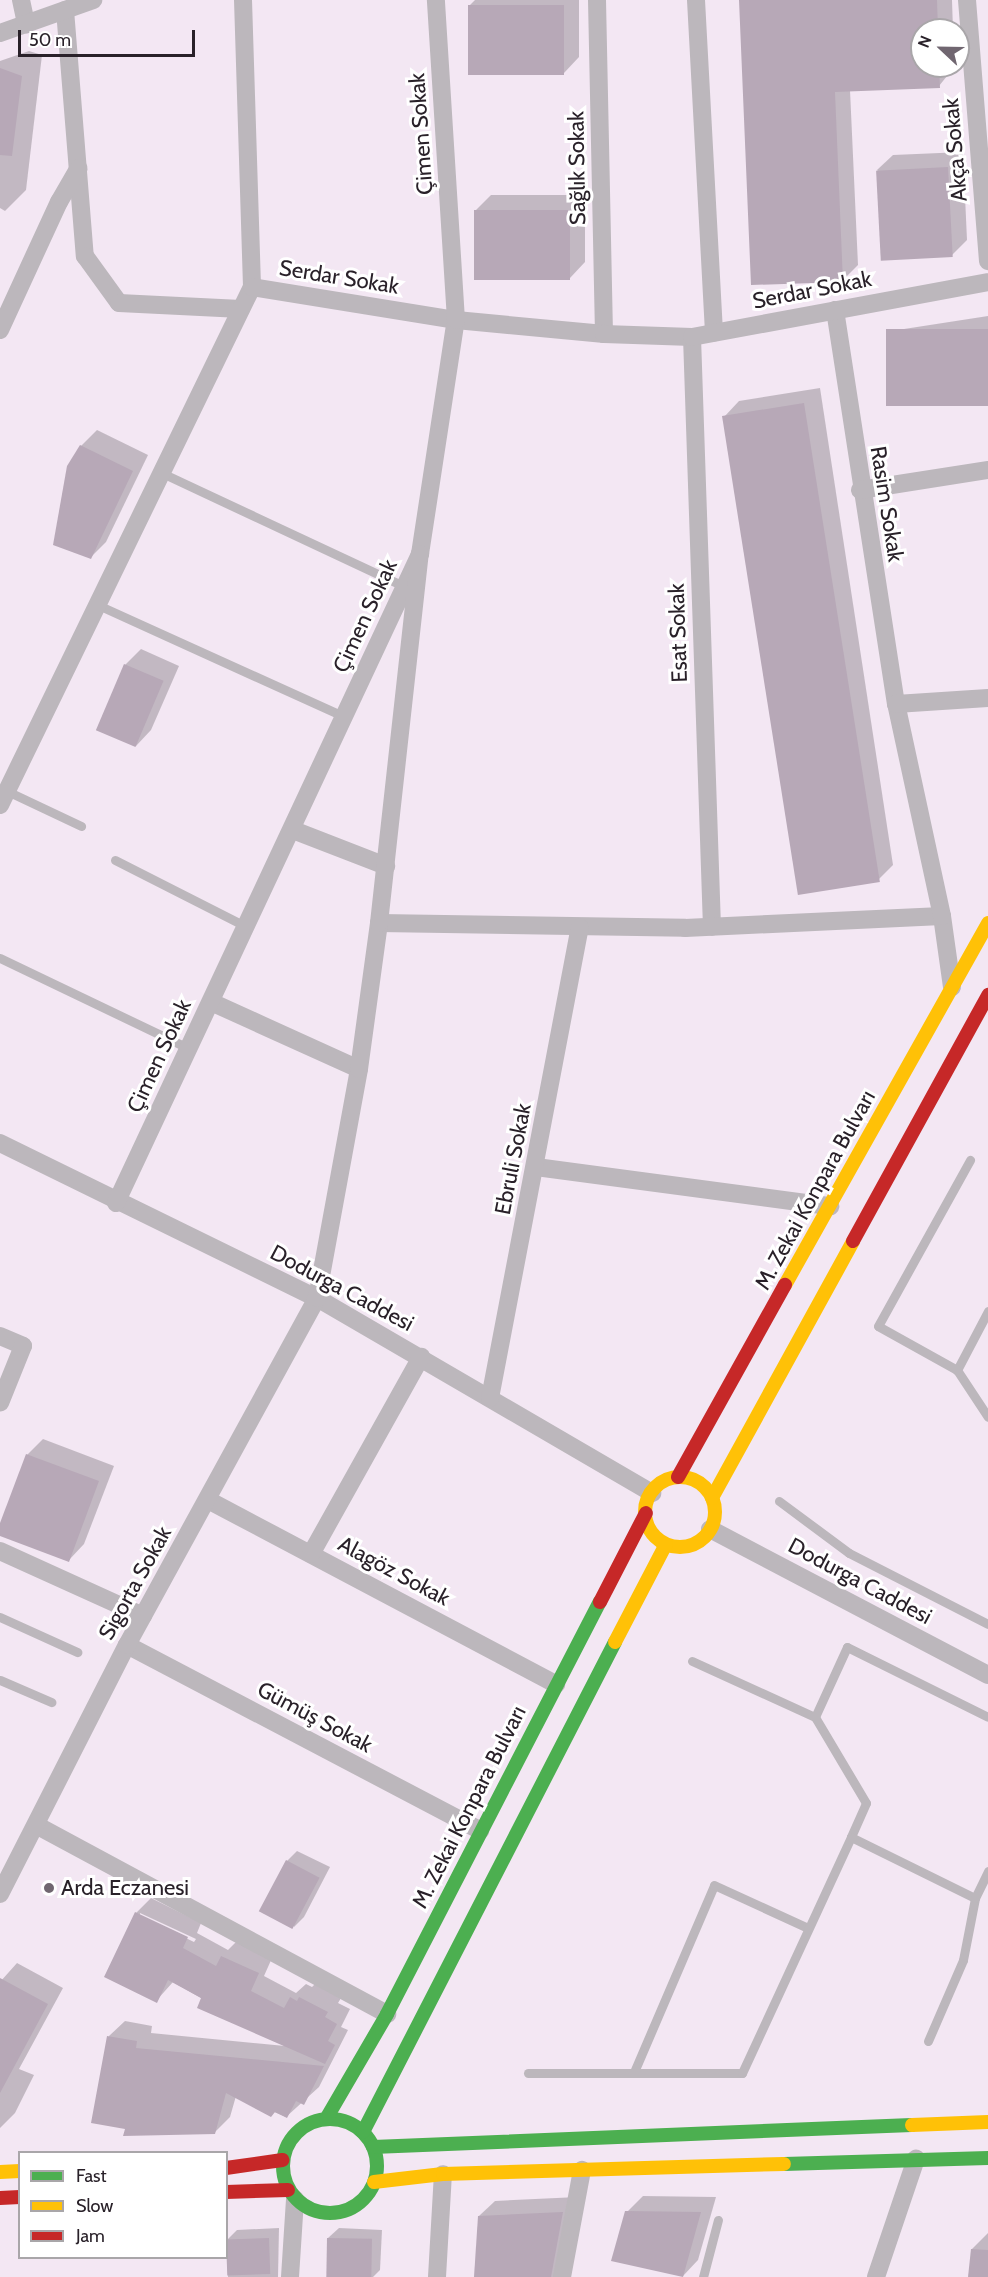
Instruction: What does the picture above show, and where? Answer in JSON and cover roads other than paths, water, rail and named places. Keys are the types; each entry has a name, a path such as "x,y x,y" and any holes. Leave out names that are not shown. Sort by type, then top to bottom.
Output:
{"main road":[{"name":"M. Zekai Konpara Bulvarı","path":"678,1477 988,923"},
{"path":"712,1498 988,995"},
{"path":"678,1477 700,1483 712,1498 715,1514 710,1529 689,1546 666,1544 651,1531 646,1513 652,1493 666,1480 678,1477"},
{"name":"M. Zekai Konpara Bulvarı","path":"326,2119 387,2014 480,1830 646,1513"},
{"path":"363,2132 666,1544"},
{"path":"326,2119 340,2120 363,2132 373,2146 377,2170 374,2182 366,2196 339,2213 308,2209 292,2194 282,2160 297,2132 326,2119"},
{"path":"373,2146 988,2122"},
{"path":"374,2182 443,2174 988,2158"},
{"path":"228,2168 282,2160"},
{"path":"0,2172 18,2171"},
{"path":"228,2192 292,2194"},
{"path":"0,2198 18,2197"}],"street":[{"path":"21,0 26,24"},
{"path":"0,33 93,0"},
{"path":"243,0 252,287"},
{"name":"Çimen Sokak","path":"116,1203 293,830 420,554 456,320 436,0"},
{"name":"Sağlık Sokak","path":"597,0 604,334"},
{"path":"696,0 714,333"},
{"name":"Akça Sokak","path":"967,0 988,261"},
{"path":"65,10 85,256 119,303 241,309"},
{"path":"0,330 59,202 79,168"},
{"name":"Serdar Sokak","path":"3,798 252,287 456,320 604,334 692,337 988,282"},
{"name":"Rasim Sokak","path":"835,310 860,490 896,704 942,915 952,987"},
{"name":"Esat Sokak","path":"692,337 712,927"},
{"path":"860,490 988,470"},
{"name":"Sigorta Sokak","path":"0,1894 127,1645 317,1298 359,1069 386,866 420,554"},
{"path":"896,704 988,698"},
{"path":"293,830 386,866"},
{"path":"379,923 580,928 712,927 942,915"},
{"name":"Ebruli Sokak","path":"490,1398 580,928"},
{"path":"212,1002 359,1069"},
{"name":"Dodurga Caddesi","path":"0,1143 116,1203 317,1298 652,1493"},
{"path":"536,1167 831,1206"},
{"path":"0,1336 23,1346 0,1403"},
{"path":"311,1554 421,1357"},
{"name":"Alagöz Sokak","path":"208,1500 556,1684"},
{"name":"Dodurga Caddesi","path":"710,1529 988,1675"},
{"path":"0,1551 143,1616"},
{"name":"Gümüş Sokak","path":"127,1645 480,1830"},
{"path":"36,1825 387,2014"},
{"path":"876,2277 916,2159"},
{"path":"562,2277 582,2170"},
{"path":"437,2277 443,2174"},
{"path":"290,2277 292,2194"}],"lane":[{"path":"162,473 405,587"},
{"path":"98,605 345,717"},
{"path":"3,798 81,826"},
{"path":"115,861 247,927"},
{"path":"0,958 190,1049"},
{"path":"970,1160 878,1326 957,1370 988,1417"},
{"path":"957,1370 988,1311"},
{"path":"779,1501 849,1553 988,1624"},
{"path":"0,1617 77,1652"},
{"path":"815,1717 847,1647 988,1717"},
{"path":"528,2073 742,2073 866,1803 815,1717 692,1661"},
{"path":"0,1680 51,1702"},
{"path":"851,1837 975,1898"},
{"path":"928,2041 963,1960 975,1898 988,1871"},
{"path":"634,2072 714,1886 808,1928"},
{"path":"703,2277 718,2220"}],"place":[{"name":"Arda Eczanesi","path":"49,1888"}]}
